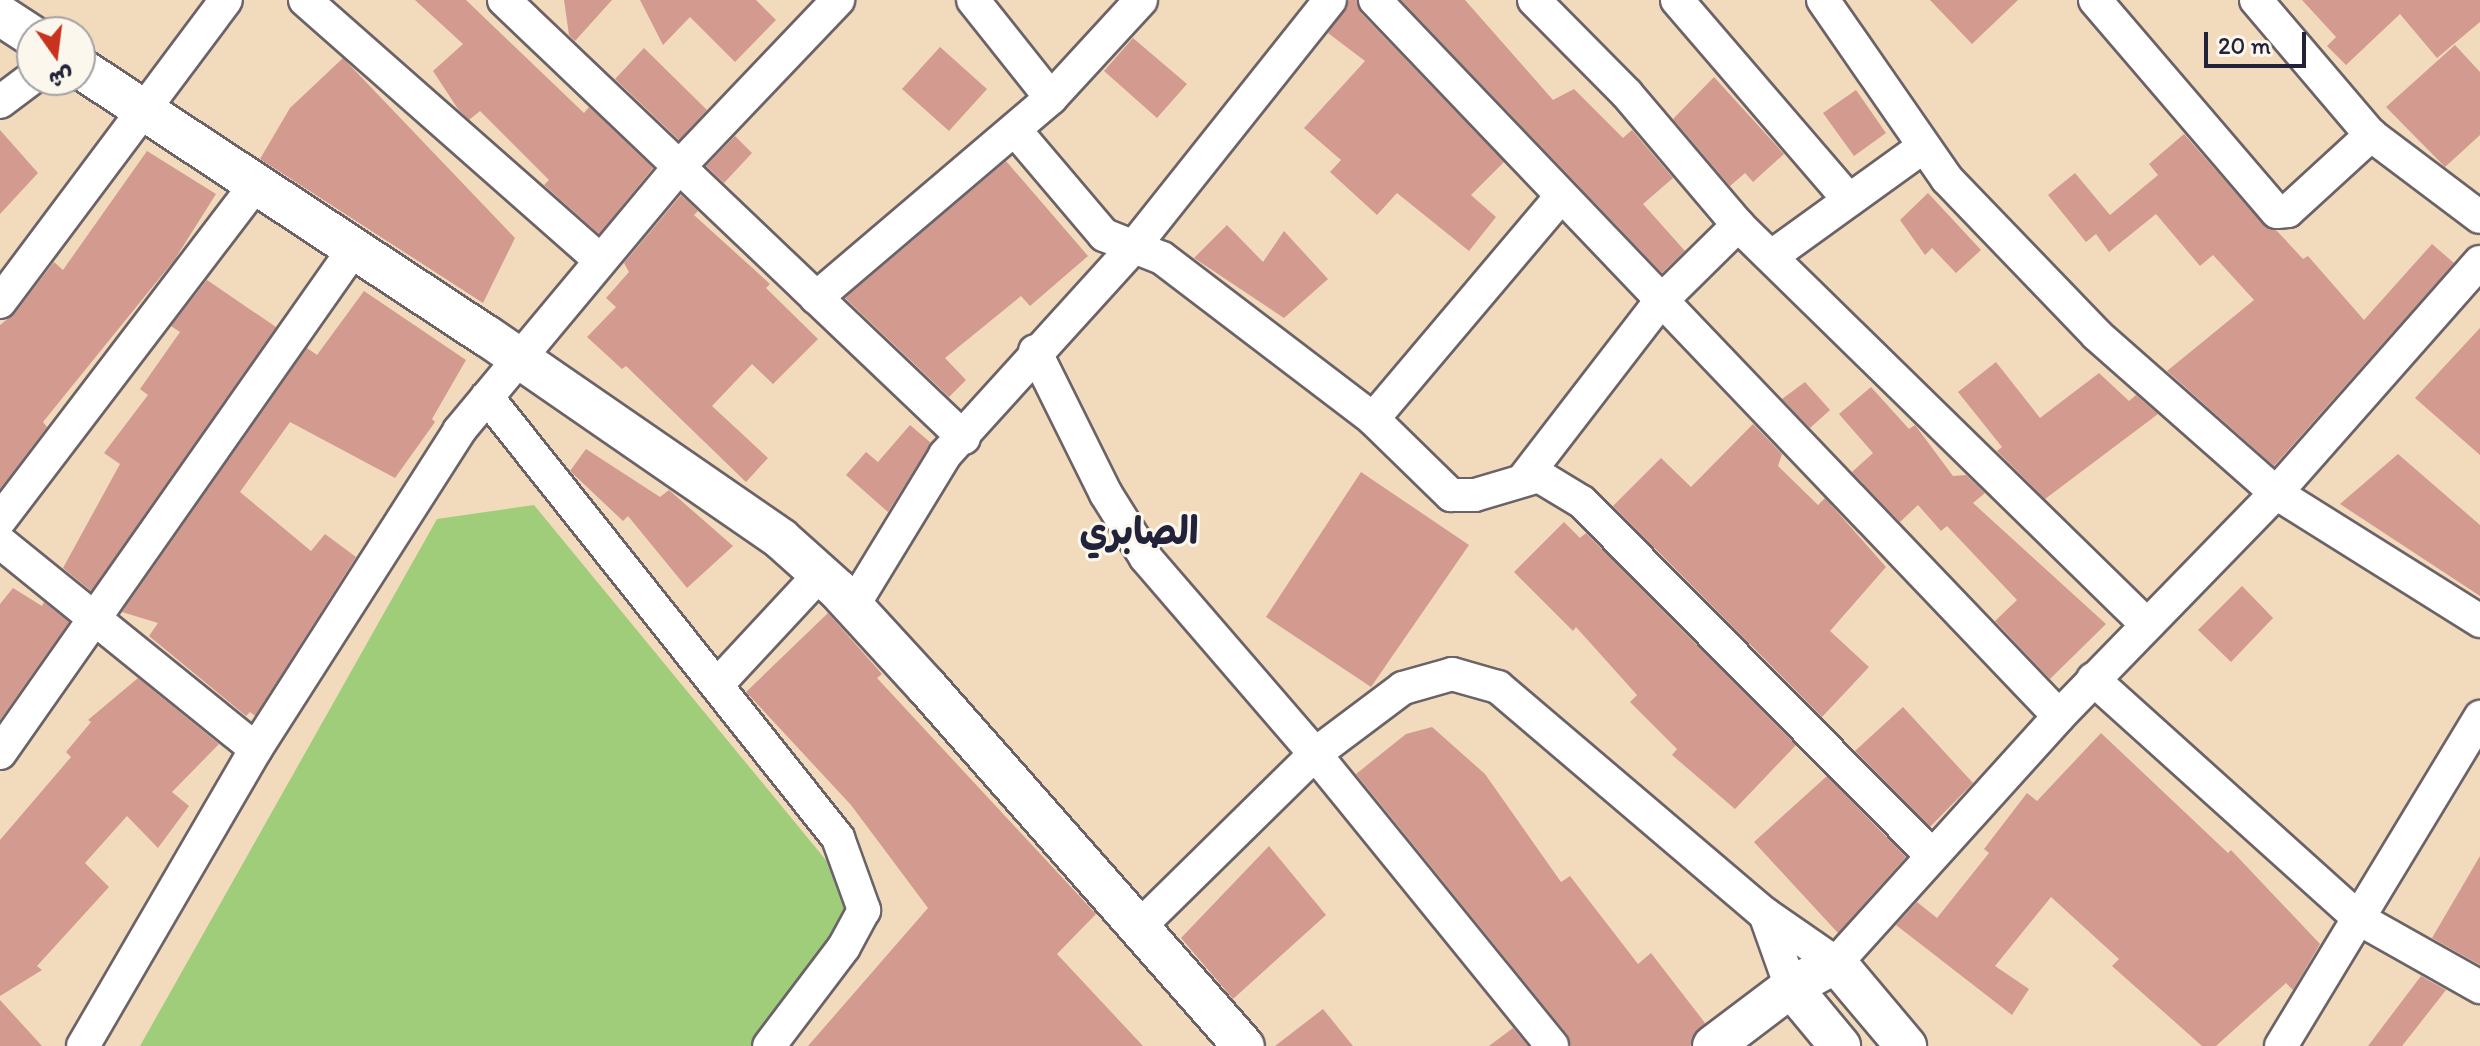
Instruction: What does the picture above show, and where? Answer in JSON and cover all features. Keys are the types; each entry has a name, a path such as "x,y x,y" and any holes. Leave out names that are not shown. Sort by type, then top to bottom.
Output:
{"street":[{"path":"0,302 226,0"},
{"path":"305,0 599,259"},
{"path":"504,0 964,438"},
{"path":"83,1046 256,749 459,431 520,362 599,259 679,167 838,0"},
{"path":"973,0 1051,98"},
{"path":"816,298 1051,98 1141,0"},
{"path":"853,606 945,455 964,438 1035,351 1132,249 1330,0"},
{"path":"1375,0 1560,198 2059,716"},
{"path":"1534,0 1627,94 1738,225 2147,625"},
{"path":"1677,0 1849,200"},
{"path":"1823,0 1922,148 2020,260 2276,493 2480,621"},
{"path":"2095,0 2277,212 2288,211 2371,135"},
{"path":"2256,0 2371,135 2480,217"},
{"path":"96,79 660,453 781,539 853,606 1141,925 1244,1046"},
{"path":"1015,130 1104,235 1132,249 1162,258 1373,419 1451,495 1475,495 1525,477 1558,484 1582,502 1932,856"},
{"path":"1772,256 1922,148"},
{"path":"0,520 256,184"},
{"path":"1373,419 1560,198"},
{"path":"1525,477 1660,302 1738,225"},
{"path":"0,753 98,619 353,250"},
{"path":"1713,1046 1791,987 1836,963 2093,679 2276,493 2480,262"},
{"path":"1035,351 1106,494 1146,558 1315,754 1552,1046"},
{"path":"487,397 838,838 864,910 844,947 769,1046"},
{"path":"0,542 256,749"},
{"path":"717,685 820,574"},
{"path":"1141,925 1315,754 1403,688 1452,674 1475,677 1498,687 1765,914 1836,963 1906,1046"},
{"path":"2093,679 2361,920 2480,987"},
{"path":"2287,1044 2480,717"},
{"path":"1765,914 1791,987 1840,1046"}],"green space":[{"path":"534,505 862,904 760,1046 140,1046 437,519"}],"building":[{"path":"415,0 466,0 584,113 589,107 653,168 599,234 544,185 549,180 480,111 469,120 458,109 433,71 463,44"},
{"path":"564,0 612,0 575,41 569,35"},
{"path":"640,0 756,0 776,20 735,62 690,17 663,45"},
{"path":"1349,0 1357,0 1361,13 1504,162 1471,195 1496,217 1469,251 1397,193 1377,215 1330,172 1341,160 1304,128 1365,61 1328,33"},
{"path":"1401,0 1465,0 1553,100 1574,89 1623,138 1632,130 1673,178 1643,204 1685,251 1662,273"},
{"path":"1930,0 2018,0 1972,44"},
{"path":"2302,0 2480,0 2480,22 2437,58 2400,14 2346,65 2327,46 2336,37"},
{"path":"1133,38 1187,84 1157,118 1104,71"},
{"path":"2455,45 2480,72 2480,135 2445,167 2386,107"},
{"path":"940,47 987,89 949,131 902,89"},
{"path":"644,48 707,110 679,140 615,79"},
{"path":"343,58 515,238 483,303 260,159 290,108"},
{"path":"1714,77 1784,154 1753,182 1745,173 1730,186 1673,119"},
{"path":"1856,90 1886,133 1854,156 1823,113"},
{"path":"0,130 38,173 0,214"},
{"path":"2184,134 2263,224 2277,231 2303,259 2308,256 2364,320 2432,244 2454,263 2274,466 2167,371 2254,300 2213,255 2200,266 2156,214 2109,252 2096,234 2086,242 2048,195 2075,173 2110,215 2158,175 2149,164"},
{"path":"735,136 752,153 724,183 706,166"},
{"path":"147,151 216,194 175,259 43,422 47,427 0,489 0,325 15,313 54,262 63,270"},
{"path":"1006,161 1088,256 1030,306 1021,296 945,358 966,380 949,397 845,298"},
{"path":"1928,193 1981,250 1956,273 1932,248 1925,255 1900,220"},
{"path":"681,195 698,211 694,215 770,284 766,288 818,339 773,384 752,364 712,406 768,458 746,482 626,366 622,369 587,337 616,307 606,298 629,272 624,263"},
{"path":"1227,225 1263,262 1284,231 1328,279 1284,318 1194,258"},
{"path":"207,280 276,327 91,591 63,568 120,464 104,453 148,395 140,389 180,332 171,326"},
{"path":"364,291 466,360 432,419 435,422 395,478 290,422 240,492 311,551 325,534 356,557 255,716 250,712 246,716 149,636 158,623 122,612 307,348 317,355"},
{"path":"2480,328 2480,455 2415,398"},
{"path":"1996,362 2040,418 2099,373 2129,401 2136,395 2158,414 2045,499 1997,451 2002,447 1958,392"},
{"path":"1805,382 1830,410 1810,428 1782,399"},
{"path":"1871,387 1909,429 1915,425 1953,476 1966,475 1985,493 1973,503 2106,624 2050,679 1995,621 2017,600 1947,526 1941,531 1918,505 1900,522 1852,472 1873,453 1839,414"},
{"path":"1753,424 1782,454 1778,466 1818,505 1825,498 1886,567 1830,631 1869,667 1822,717 1613,506 1661,458 1691,487"},
{"path":"910,425 931,443 888,512 846,475 866,452 878,462"},
{"path":"586,449 660,497 669,490 733,546 687,588 628,516 623,521 570,471"},
{"path":"2398,454 2480,525 2480,596 2340,504"},
{"path":"1361,472 1469,545 1371,687 1266,617"},
{"path":"1564,522 1580,538 1586,533 1796,745 1735,809 1672,755 1677,749 1630,702 1637,695 1576,627 1573,631 1514,572"},
{"path":"2242,586 2273,618 2231,662 2198,630"},
{"path":"13,588 42,606 44,602 69,622 0,720 0,604"},
{"path":"828,613 882,674 877,678 1096,914 1057,954 1143,1046 808,1046 928,908 851,805 746,692"},
{"path":"138,678 219,744 172,792 189,806 158,848 127,816 85,863 109,887 37,966 42,970 0,996 0,840 71,757 66,752 91,722 88,720"},
{"path":"1903,707 1973,783 1930,827 1855,751"},
{"path":"1432,727 1485,774 1561,882 1570,876 1638,964 1651,953 1705,1023 1690,1046 1571,1046 1567,1034 1356,774 1406,734"},
{"path":"2101,733 2228,853 2231,850 2320,944 2293,990 2286,983 2216,1046 2202,1046 2112,966 2119,959 2051,897 1995,966 2029,989 2012,1015 1896,925 1917,902 1937,918 1989,853 1984,849 2027,793 2037,801"},
{"path":"1827,776 1906,857 1838,933 1754,842"},
{"path":"1269,846 1326,915 1233,999 1181,938"},
{"path":"2480,856 2480,965 2432,938"},
{"path":"2421,976 2446,990 2402,1046 2368,1046"},
{"path":"0,1000 42,1046 0,1046"},
{"path":"1323,1009 1353,1046 1275,1046"},
{"path":"1513,1028 1528,1046 1489,1046"}],"district":[{"name":"الصابري","path":"1139,532"}]}
